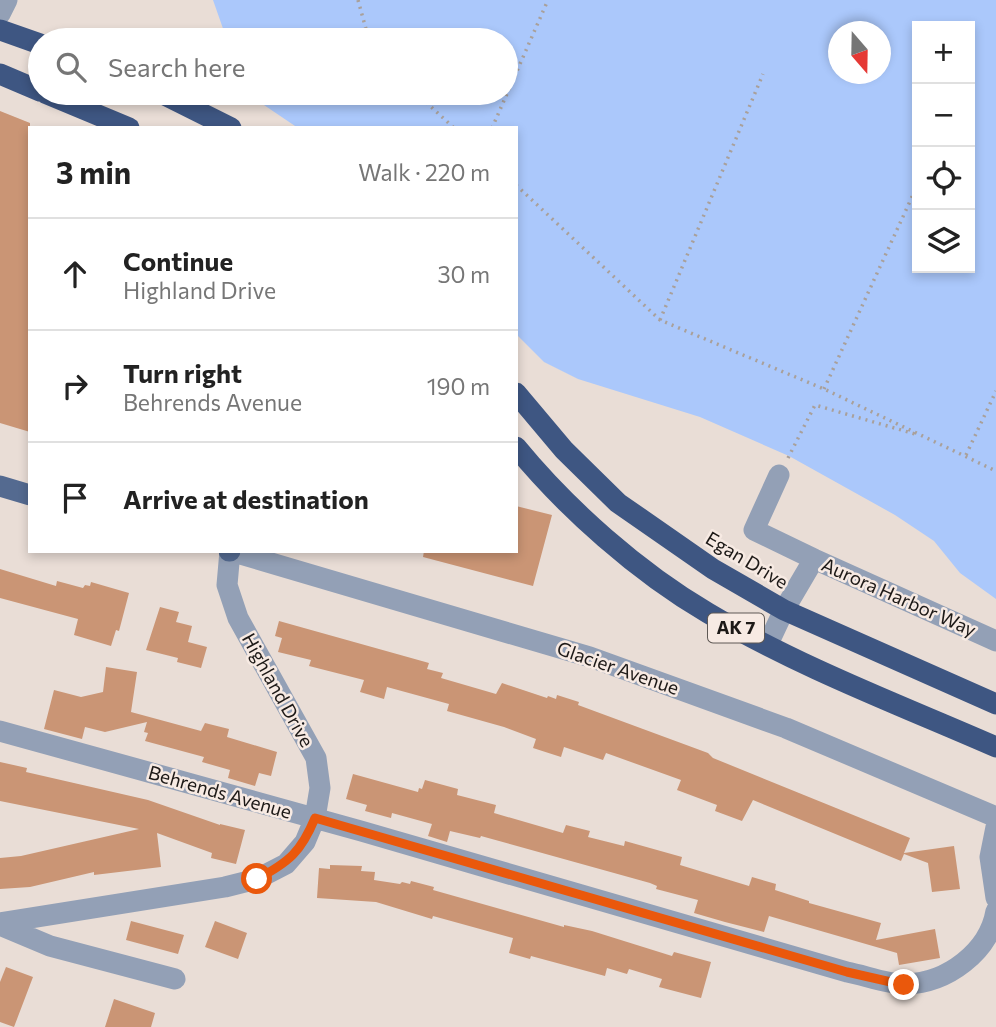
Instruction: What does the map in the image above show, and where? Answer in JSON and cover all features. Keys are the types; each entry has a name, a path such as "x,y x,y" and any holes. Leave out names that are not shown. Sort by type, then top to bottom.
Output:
{"highway":[{"path":"0,30 28,40"},
{"path":"0,74 28,86"},
{"path":"75,105 125,126"},
{"path":"185,105 227,126"},
{"name":"Egan Drive","path":"518,395 564,450 618,503 713,569 784,610 996,704"},
{"name":"AK 7","path":"518,449 537,472 616,549 707,612 768,644 996,747"}],"main road":[{"path":"0,486 28,494"}],"street":[{"path":"0,14 7,0"},
{"path":"779,475 754,530 814,559"},
{"name":"Highland Drive","path":"0,924 225,887 257,879 286,864 305,842 315,818 320,788 316,758 239,618 227,584 230,553"},
{"name":"Glacier Avenue","path":"237,553 590,656 786,728 996,817"},
{"name":"Aurora Harbor Way","path":"768,644 784,610 814,559 996,641"},
{"name":"Behrends Avenue","path":"0,731 315,818 847,972 904,985 935,979 964,962 987,937 996,911"},
{"path":"996,827 990,857 996,898"},
{"path":"0,924 50,946 175,979"}],"path":[{"path":"358,0 366,28"},
{"path":"518,69 548,0"},
{"path":"660,320 763,74"},
{"path":"429,105 452,126"},
{"path":"493,126 502,105"},
{"path":"518,188 660,320 824,389 996,471"},
{"path":"824,389 912,197"},
{"path":"966,455 996,391"},
{"path":"779,475 815,405 928,438"}],"water":[{"path":"213,0 996,0 996,599 960,573 934,541 895,515 789,456 700,417 578,379 544,362 518,336 518,126 295,126 264,105 518,105 518,28 223,28"}],"building":[{"path":"0,111 30,123 30,126 28,431 0,423"},
{"path":"518,506 552,515 533,586 423,557 424,553 518,553"},
{"path":"0,569 56,586 57,581 83,588 85,585 90,586 91,582 129,593 119,631 116,630 111,646 74,635 78,619 0,598"},
{"path":"160,607 179,612 176,622 192,626 188,642 207,647 201,668 177,662 178,658 146,650"},
{"path":"279,621 429,663 427,669 443,673 441,678 496,694 502,683 547,698 556,699 557,695 579,702 578,705 708,753 713,758 910,838 904,853 954,846 960,889 932,892 928,863 904,854 901,861 753,800 742,821 715,811 717,805 677,790 681,780 606,753 603,760 564,747 561,757 533,748 536,739 447,711 449,704 387,687 384,699 360,692 364,680 309,666 311,660 278,652 282,638 275,636"},
{"path":"106,667 137,672 131,712 201,731 205,723 229,729 227,737 277,752 271,776 259,773 255,786 228,778 230,770 202,762 204,757 145,741 148,733 144,732 147,722 105,732 85,727 82,739 44,729 54,690 81,697 103,692"},
{"path":"0,762 27,768 26,772 148,800 220,825 245,830 236,864 211,858 212,853 157,833 161,867 94,875 94,872 30,887 0,889 0,858 21,856 139,829 0,801"},
{"path":"353,774 418,792 425,780 458,789 457,795 496,805 494,813 563,833 566,825 590,831 588,837 624,846 625,841 682,857 680,865 749,886 752,877 776,884 775,890 809,903 881,923 876,940 935,929 940,958 899,965 897,953 769,916 764,932 725,922 694,913 698,900 656,889 657,886 650,883 481,836 480,838 450,831 447,842 428,836 432,824 392,813 391,818 365,811 367,805 346,799"},
{"path":"330,865 362,866 361,871 375,872 374,880 400,884 410,884 411,881 434,887 433,890 564,927 592,931 672,956 674,952 711,962 701,998 659,987 662,979 629,969 627,974 607,968 605,976 531,956 530,959 509,953 513,938 433,916 432,919 376,902 317,898 319,868 330,869"},
{"path":"131,921 184,935 178,954 126,940"},
{"path":"215,921 247,933 238,959 205,947"},
{"path":"6,967 33,977 14,1027 0,1022 0,982"},
{"path":"114,999 155,1013 151,1027 105,1027"}],"route":[{"path":"257,879 286,864 305,842 315,818 847,972 904,985"}]}
